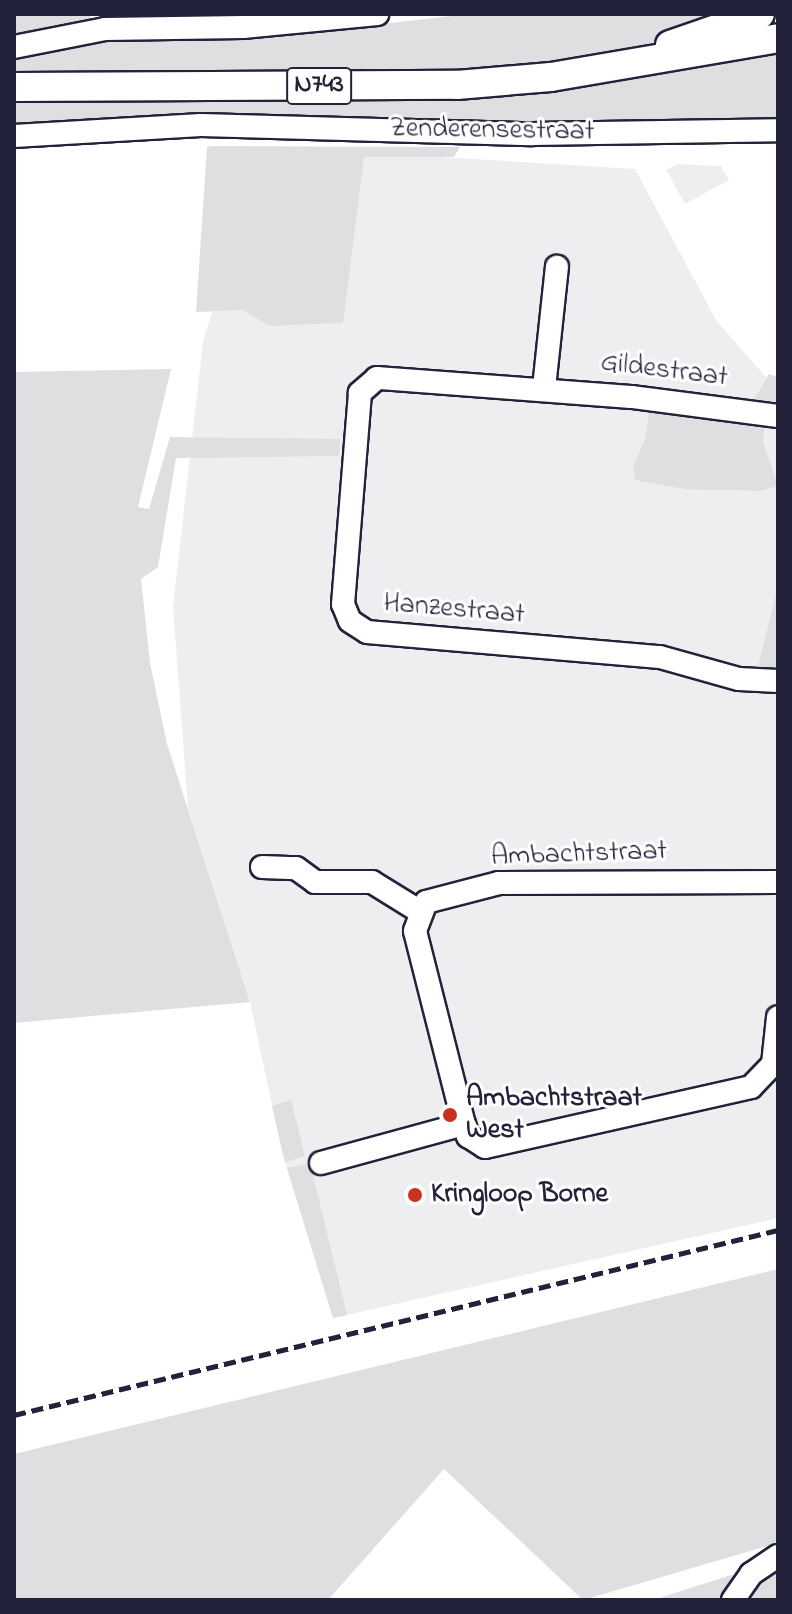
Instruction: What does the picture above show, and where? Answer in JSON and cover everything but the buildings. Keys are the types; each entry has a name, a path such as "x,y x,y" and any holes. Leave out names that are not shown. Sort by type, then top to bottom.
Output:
{"main road":[{"name":"Zenderensestraat","path":"623,63 760,14"},
{"name":"Zenderensestraat","path":"14,87 457,85 778,38"}],"street":[{"path":"14,47 101,21 243,27 377,14"},
{"name":"Zenderensestraat","path":"14,136 201,125 532,134 778,130"},
{"path":"544,388 557,267"},
{"name":"Gildestraat","path":"359,399 377,378 544,388 778,416"},
{"name":"Hanzestraat","path":"359,399 343,604 350,621 367,632 660,657 739,679 778,681"},
{"path":"262,867 296,868 315,882 372,882 419,911 415,931 464,1124 475,1144 497,1147 751,1087 773,1064 778,1017"},
{"name":"Ambachtstraat","path":"419,911 436,897 499,883 778,882"},
{"path":"321,1163 464,1124"},
{"path":"733,1600 770,1559"}],"shaded area":[{"path":"14,14 87,14 92,18 92,24 14,43"},
{"path":"468,14 726,14 636,49 527,71 14,78 14,60 86,43 143,35 331,30"},
{"path":"778,43 778,119 619,125 185,116 14,124 14,99 369,97"},
{"path":"207,147 460,147 454,157 364,157 343,323 270,326 242,310 196,312"},
{"path":"278,147 635,169 716,320 778,391 778,1218 333,1318 283,1156 250,1002 188,808 173,607 203,342 251,185"},
{"path":"677,164 721,166 729,180 685,204 666,170"},
{"path":"171,369 138,507 149,509 170,437 340,439 339,456 176,458 158,567 141,579 150,663 167,744 250,1002 14,1023 14,372"},
{"path":"769,374 778,377 778,407 752,403"},
{"path":"649,409 764,424 763,442 778,486 759,491 684,489 635,480 633,467 646,437"},
{"path":"776,594 778,672 757,671"},
{"path":"291,1100 305,1156 285,1162 272,1106"},
{"path":"310,1163 347,1315 333,1318 287,1168"},
{"path":"778,1269 778,1543 583,1600 444,1469 328,1600 14,1600 14,1454"},
{"path":"778,1563 778,1600 743,1600 762,1570"},
{"path":"731,1575 738,1576 725,1600 653,1600"}],"railway":[{"path":"14,1415 778,1230"}],"place":[{"name":"Ambachtstraat West","path":"450,1115"},
{"name":"Kringloop Borne","path":"415,1195"}]}
